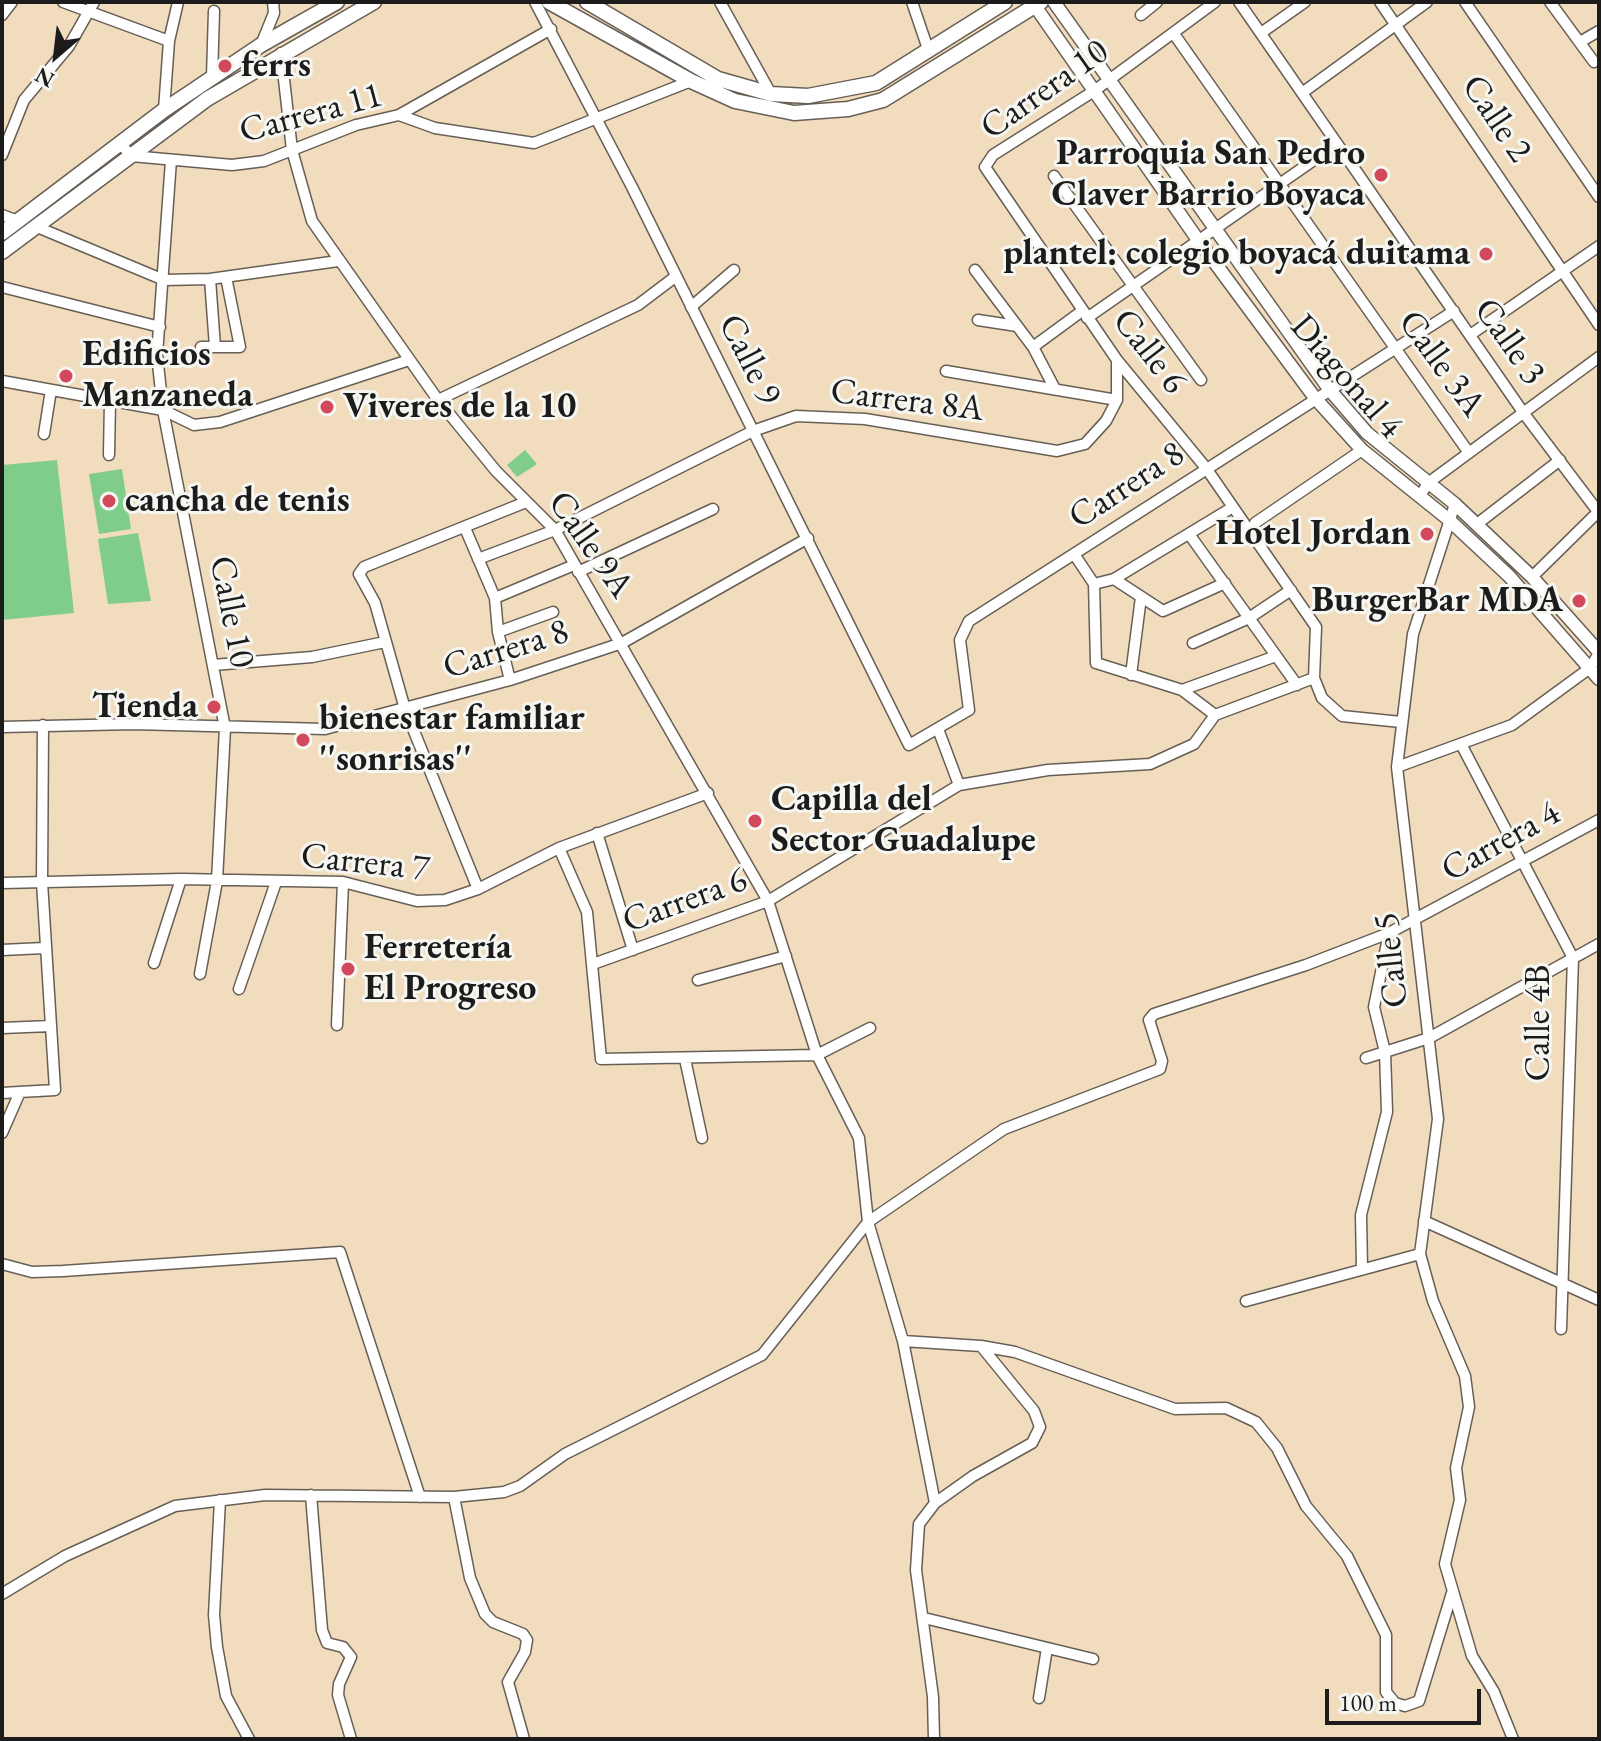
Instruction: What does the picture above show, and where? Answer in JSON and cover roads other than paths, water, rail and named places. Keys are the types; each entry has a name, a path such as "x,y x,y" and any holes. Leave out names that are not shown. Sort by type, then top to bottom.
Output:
{"main road":[{"path":"2,233 164,110 261,45 337,2"},
{"path":"2,252 207,99 281,53 374,2"},
{"path":"549,2 691,81 735,101 794,113 848,109 883,100 1036,3"},
{"path":"592,3 718,79 771,94 808,96 876,83 1005,2"}],"street":[{"path":"2,15 12,2"},
{"path":"63,2 92,7 169,41"},
{"path":"164,110 169,41 178,2"},
{"name":"Calle 9","path":"535,2 808,538 909,745"},
{"path":"720,2 771,94"},
{"path":"912,2 929,52"},
{"name":"Diagonal 4","path":"1054,2 1108,81 1217,227 1329,389 1367,433 1455,504 1532,577 1599,652"},
{"path":"1141,15 1156,2"},
{"name":"Carrera 10","path":"985,167 993,155 1094,91 1215,2"},
{"name":"Calle 3","path":"1239,2 1525,415 1599,513"},
{"path":"1261,33 1305,2"},
{"name":"Calle 2","path":"1380,2 1564,269 1599,325"},
{"path":"1302,93 1427,2"},
{"path":"1465,2 1599,197"},
{"path":"1550,2 1594,62"},
{"path":"261,45 275,3"},
{"name":"Diagonal 4","path":"1036,3 1198,240 1315,398 1362,450 1448,519 1509,576 1599,679"},
{"path":"2,155 24,100 69,46 92,7"},
{"path":"212,77 214,11"},
{"path":"399,115 551,29"},
{"path":"1580,42 1599,31"},
{"name":"Calle 3A","path":"1174,34 1278,186 1469,453"},
{"name":"Calle 9A","path":"281,53 292,150 312,221 438,400 526,502 555,530 768,901 817,1055 859,1138 868,1222 903,1341 935,1503"},
{"name":"Carrera 11","path":"171,160 232,165 264,161 356,125 399,115 435,128 534,143 691,81"},
{"path":"121,144 131,156 171,160"},
{"path":"1033,347 1134,287 1337,144"},
{"name":"Calle 10","path":"171,160 157,355 163,410 225,728 217,881 200,974"},
{"name":"Calle 6","path":"985,167 1117,360 1206,468 1316,627 1314,678 1322,698 1342,716 1401,722"},
{"path":"1054,176 1201,380"},
{"path":"2,215 18,221"},
{"path":"37,227 164,280 210,279 338,261"},
{"path":"1470,335 1599,246"},
{"path":"691,307 734,270"},
{"path":"975,270 1033,347 1055,389"},
{"path":"201,347 240,347 226,277"},
{"path":"438,400 638,305 675,277"},
{"path":"210,279 215,347"},
{"path":"2,287 160,327"},
{"name":"Carrera 8","path":"909,745 969,710 962,630 969,621 1454,311"},
{"path":"978,320 1017,326"},
{"path":"1420,496 1428,483 1525,415 1599,357"},
{"path":"2,381 163,410 194,425 220,422 409,360"},
{"path":"946,371 1117,400 1117,360"},
{"path":"44,434 51,390"},
{"name":"Carrera 8A","path":"478,559 555,530 753,431 796,416 865,419 1057,451 1085,444 1106,421 1117,400"},
{"path":"109,455 110,401"},
{"path":"1255,523 1362,450"},
{"path":"1477,524 1560,460"},
{"path":"478,889 405,709 375,603 359,574 364,567 526,502"},
{"name":"Calle 5","path":"1453,1592 1445,1554 1460,1500 1456,1468 1469,1407 1465,1376 1433,1301 1420,1254 1438,1134 1397,767 1413,634 1455,504"},
{"path":"1094,584 1114,579 1233,507"},
{"path":"495,598 576,568 713,509"},
{"path":"1532,577 1599,513"},
{"path":"465,528 495,598 498,632 510,680"},
{"path":"1189,534 1297,685"},
{"name":"Carrera 8","path":"2,727 325,729 510,680 622,643 808,538"},
{"path":"1074,554 1094,584 1099,664 1182,690 1215,715"},
{"path":"1114,579 1163,611 1225,583"},
{"path":"1193,643 1249,618 1291,590"},
{"path":"1131,675 1141,597"},
{"path":"498,632 553,612"},
{"path":"213,665 312,657 385,642"},
{"path":"1397,767 1512,725 1590,668 1599,652"},
{"path":"1182,690 1276,656"},
{"path":"938,729 959,785 1048,770 1150,764 1194,744 1215,715 1314,678"},
{"path":"2,1093 55,1090 44,948 43,725"},
{"name":"Calle 4B","path":"1461,744 1573,958 1561,1329"},
{"name":"Carrera 6","path":"593,964 768,901 959,785"},
{"name":"Carrera 7","path":"2,883 181,879 343,882 417,901 445,900 478,889 559,848 708,793"},
{"name":"Carrera 4","path":"868,1222 1004,1129 1160,1069 1162,1061 1151,1016 1306,965 1389,933 1599,820"},
{"path":"597,833 633,950"},
{"path":"559,848 587,912 601,1059 817,1055 870,1028"},
{"path":"154,963 181,879"},
{"path":"239,989 276,882"},
{"path":"337,1025 343,882"},
{"path":"1362,1268 1361,1215 1387,1112 1385,1052 1374,1007 1389,933"},
{"path":"1366,1058 1429,1038 1599,944"},
{"path":"2,950 44,948"},
{"path":"698,980 786,956"},
{"path":"2,1028 51,1026"},
{"path":"685,1059 702,1138"},
{"path":"2,1133 20,1092"},
{"path":"1424,1221 1599,1300"},
{"path":"2,1594 65,1556 175,1506 265,1495 454,1497 504,1492 520,1486 565,1454 762,1355 868,1222"},
{"path":"2,1264 32,1272 63,1271 340,1252 420,1497"},
{"path":"1246,1301 1420,1254"},
{"path":"903,1341 981,1346 1015,1352 1175,1409 1226,1408 1256,1422 1277,1448 1306,1506 1347,1556 1363,1594 1386,1635 1386,1692 1395,1703 1405,1706 1419,1701 1453,1592"},
{"path":"934,1739 924,1618 916,1570 919,1524 935,1503 1037,1438 1040,1427 1034,1411 981,1346"},
{"path":"311,1495 322,1630 327,1643 343,1647 351,1657 339,1684 338,1695 351,1739"},
{"path":"454,1497 470,1578 485,1614 493,1622 523,1634 527,1640 525,1652 508,1682 524,1739"},
{"path":"220,1500 214,1615 217,1647 226,1696 249,1739"},
{"path":"1453,1592 1472,1656 1494,1692 1513,1739"},
{"path":"924,1618 1093,1659"},
{"path":"1039,1698 1047,1648"}],"place":[{"name":"ferrs","path":"225,66"},
{"name":"Parroquia San Pedro Claver Barrio Boyaca","path":"1381,175"},
{"name":"plantel: colegio boyacá duitama","path":"1486,254"},
{"name":"Edificios Manzaneda","path":"66,376"},
{"name":"Viveres de la 10","path":"327,407"},
{"name":"cancha de tenis","path":"109,501"},
{"name":"Hotel Jordan","path":"1427,534"},
{"name":"BurgerBar MDA","path":"1579,601"},
{"name":"Tienda","path":"214,707"},
{"name":"bienestar familiar ''sonrisas''","path":"303,740"},
{"name":"Capilla del Sector Guadalupe","path":"755,821"},
{"name":"Ferretería El Progreso","path":"348,969"}]}
